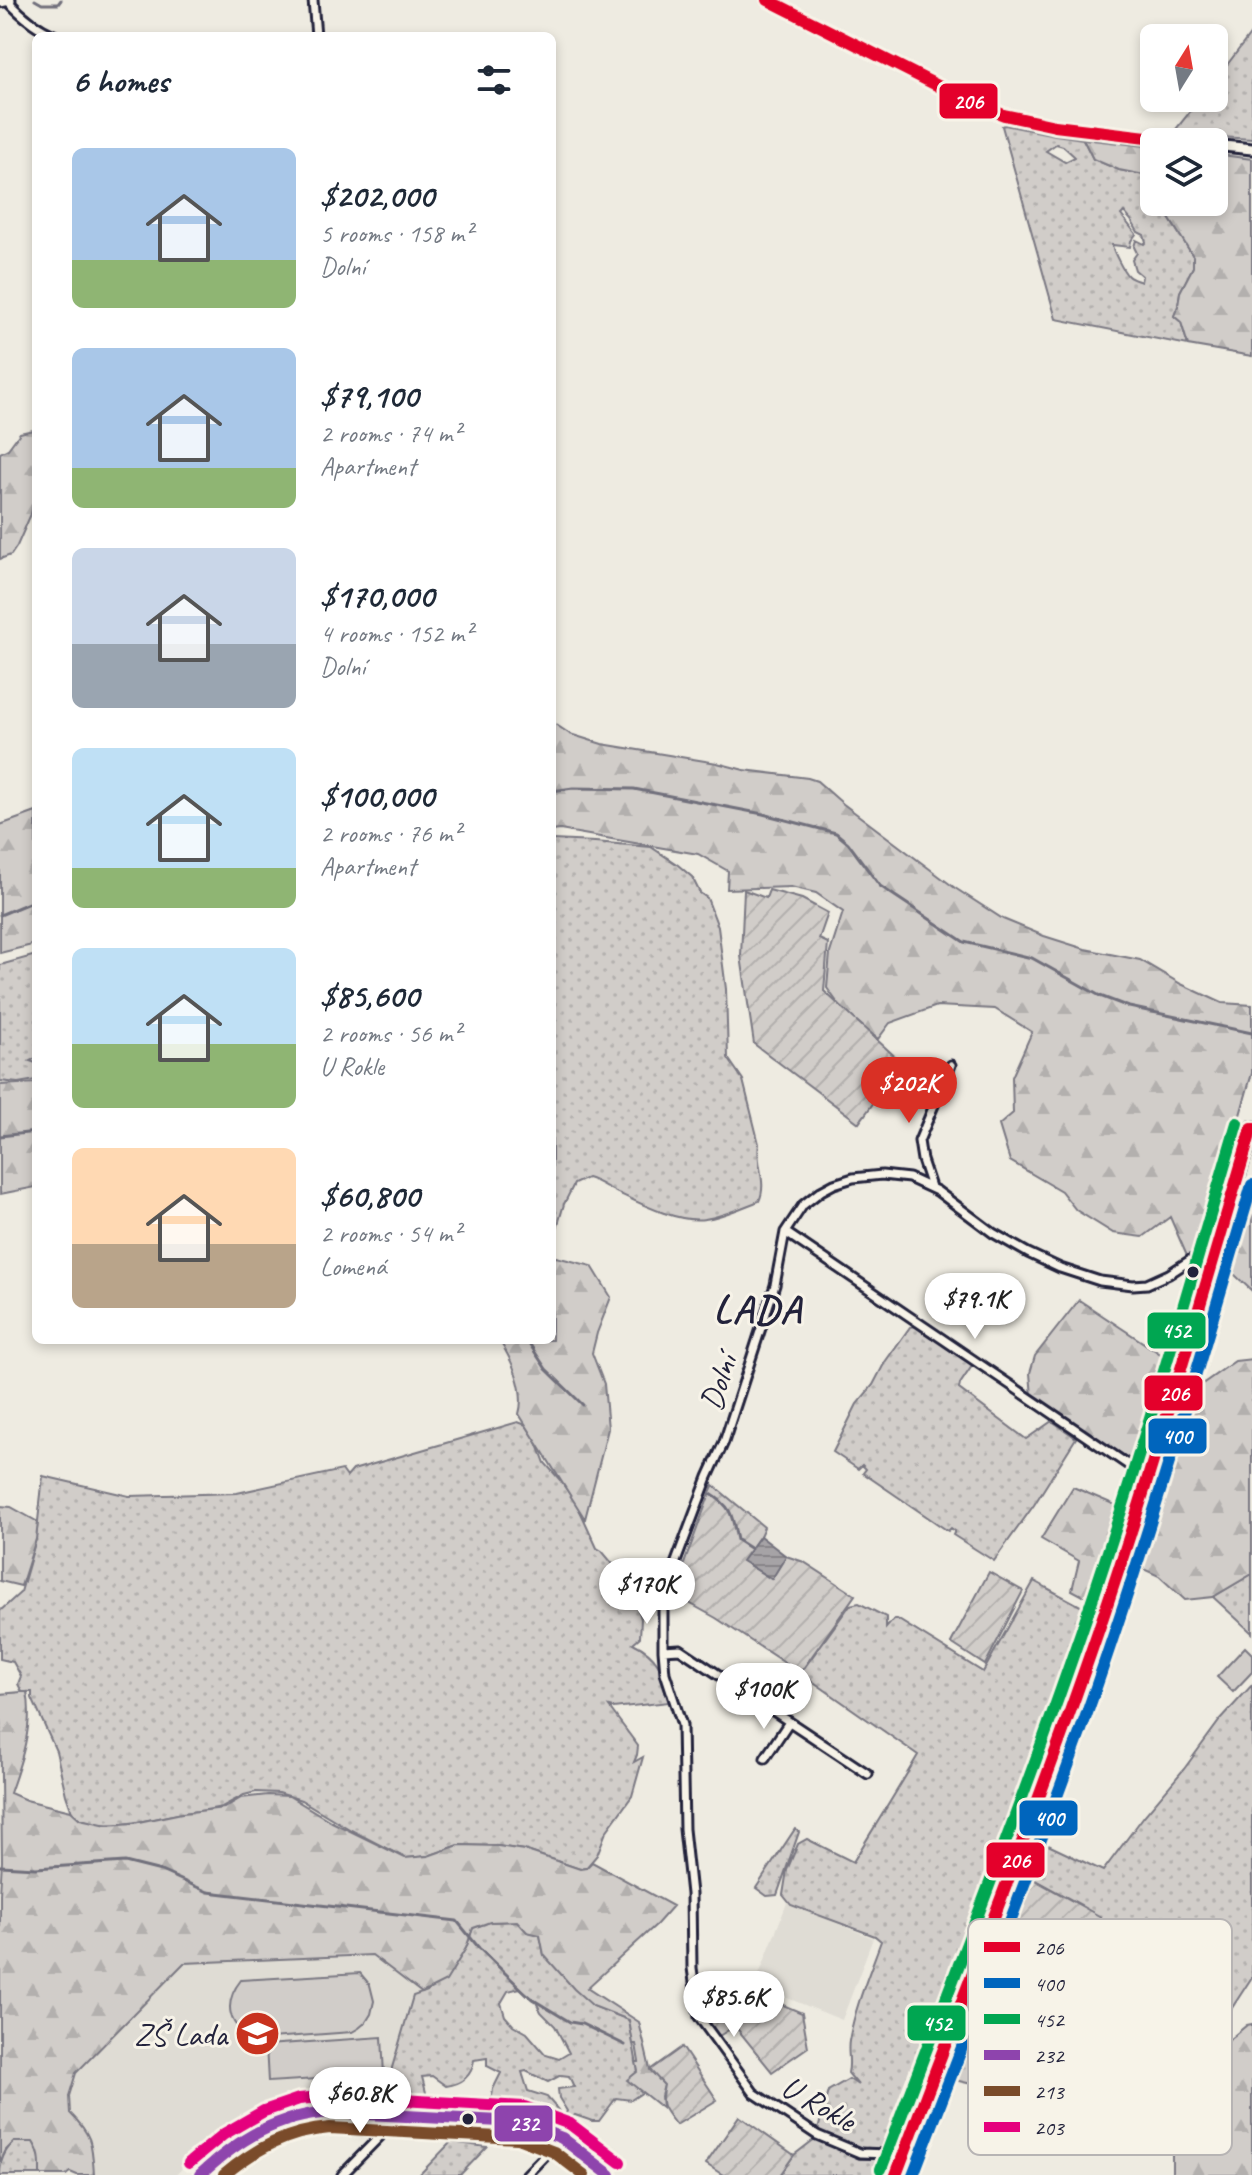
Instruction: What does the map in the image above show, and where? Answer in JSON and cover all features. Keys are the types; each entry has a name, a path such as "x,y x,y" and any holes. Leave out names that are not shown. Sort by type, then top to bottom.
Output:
{"main road":[{"path":"993,1919 1064,1730 1113,1588 1252,1128"},
{"path":"896,2175 968,1984"}],"street":[{"path":"313,0 316,32"},
{"path":"768,0 968,101 1004,115 1055,126 1140,136"},
{"path":"6,1 46,32"},
{"path":"1228,146 1252,149"},
{"path":"931,1187 919,1141 951,1065"},
{"name":"Dolní","path":"690,1878 684,1829 682,1725 665,1673 663,1650 662,1617 666,1591 724,1442 775,1285 785,1232 803,1205 834,1184 853,1178 890,1175 909,1178 931,1187 1011,1244 1060,1268 1100,1281 1147,1284 1192,1259 1213,1261"},
{"path":"785,1232 1146,1477"},
{"path":"663,1650 680,1649 868,1774"},
{"path":"765,1758 789,1722"},
{"name":"U Rokle","path":"690,1878 692,1968 699,2017 754,2093 817,2135 860,2153 889,2154 902,2159"},
{"path":"200,2175 217,2159 280,2121 330,2112 520,2122 562,2138 610,2175"},
{"path":"342,2175 400,2116"},
{"path":"526,2175 562,2138"},
{"path":"217,2159 233,2175"},
{"path":"902,2159 916,2175"}],"shaded area":[{"path":"760,1536 786,1556 772,1579 742,1561"},
{"path":"787,1903 873,1938 842,2020 755,1985"},
{"name":"ZŠ Lada","path":"372,1955 422,1993 413,1996 382,2102 325,2097 276,2098 209,2139 176,2175 94,2175 92,2147 85,2128 70,2113 69,2096 76,2073 184,1963"}],"green space":[{"path":"1252,32 1252,139 1228,138 1228,128 1177,128 1190,112 1228,112 1228,64"},
{"path":"1005,125 1083,139 1093,159 1119,170 1140,174 1140,216 1168,216 1193,256 1193,267 1180,292 1174,316 1181,322 1188,345 1056,319 1002,126","holes":["1056,144 1075,157 1065,162 1046,151","1124,212 1146,242 1136,240 1134,247 1137,253 1132,260 1135,270 1142,276 1141,282 1126,273 1112,245 1130,247 1136,234 1121,215"]},
{"path":"1083,139 1140,145 1140,174 1119,170 1093,159"},
{"path":"1228,156 1252,159 1252,356 1188,345 1181,322 1174,316 1180,292 1193,267 1193,256 1168,216 1228,216"},
{"path":"32,430 32,509 17,546 11,555 0,559 0,453 8,449 20,433"},
{"path":"556,725 570,734 602,744 744,770 808,778 817,781 955,888 1003,919 1085,949 1140,960 1222,1003 1252,1005 1252,1073 1202,1248 1187,1256 1170,1217 1143,1237 1113,1233 1076,1210 1061,1191 1010,1161 999,1125 1013,1113 1012,1077 1032,1032 995,1009 937,1006 890,1023 878,1039 842,1009 827,988 830,953 843,912 816,893 791,887 727,889 728,871 698,854 556,830"},
{"path":"32,813 32,945 0,953 0,825"},
{"path":"556,840 651,847 692,877 700,893 707,898 718,927 726,989 728,1058 743,1080 759,1144 761,1194 759,1201 712,1218 695,1220 650,1208 587,1178 574,1184 556,1231"},
{"path":"744,890 766,898 769,890 802,899 828,913 819,939 828,943 824,991 902,1063 859,1123 754,1044 741,956"},
{"path":"32,956 32,1081 0,1081 0,965"},
{"path":"32,1083 32,1188 0,1194 0,1085"},
{"path":"1236,1198 1252,1199 1252,1291 1220,1261"},
{"path":"556,1257 592,1266 611,1297 592,1353 604,1384 608,1429 585,1519 519,1414 521,1395 513,1366 501,1344 556,1344"},
{"path":"1079,1300 1174,1363 1142,1467 1032,1396 1030,1373 1035,1356"},
{"path":"916,1326 974,1363 959,1389 1026,1439 1052,1421 1076,1438 994,1561 953,1535 955,1531 951,1528 948,1531 863,1473 866,1469 862,1465 858,1469 833,1452 857,1404 873,1385 910,1327"},
{"path":"1252,1359 1252,1574 1213,1597 1185,1600 1159,1576 1130,1563 1131,1556 1147,1546 1156,1531 1157,1516 1149,1498 1181,1399 1235,1361"},
{"path":"518,1422 526,1425 545,1463 577,1504 597,1548 632,1587 641,1619 640,1637 633,1643 656,1660 670,1702 609,1707 638,1746 634,1762 643,1757 632,1796 606,1832 597,1855 586,1868 580,1869 524,1850 498,1846 459,1845 428,1856 405,1858 301,1800 279,1793 256,1792 222,1807 125,1824 99,1824 73,1815 56,1751 32,1692 22,1692 18,1684 21,1676 13,1662 0,1659 0,1611 21,1592 36,1539 43,1476 129,1496 237,1493 342,1470 347,1477 353,1470"},
{"path":"713,1485 764,1527 743,1561 771,1579 786,1556 804,1562 855,1595 800,1673 673,1594"},
{"path":"1073,1487 1132,1512 1102,1606 1072,1590 1079,1561 1041,1539"},
{"path":"0,1506 11,1507 38,1522 36,1539 21,1586 0,1581"},
{"path":"989,1572 1023,1591 985,1665 951,1643"},
{"path":"1252,1574 1252,1633 1213,1597"},
{"path":"1034,1581 1086,1609 1088,1624 1012,1827 972,1919 968,1919 964,1951 955,1966 954,1982 930,2045 923,2055 913,2096 904,2111 911,2119 899,2147 875,2149 849,2144 818,2130 828,2091 849,2079 858,2085 848,2073 849,2041 881,1941 875,1936 791,1905 783,1895 787,1870 798,1844 807,1839 853,1862 918,1755 802,1671 850,1605 859,1603 886,1617 886,1628 897,1619 983,1672"},
{"path":"1245,1647 1252,1654 1252,1672 1233,1692 1217,1677"},
{"path":"1252,1685 1252,1977 1232,2008 1232,1919 1077,1919 1081,1905 1022,1873 1033,1854 1046,1844 1103,1871 1220,1720"},
{"path":"27,1692 28,1730 10,1793 71,1811 80,1819 107,1825 134,1823 224,1808 241,1798 289,1796 332,1822 405,1858 428,1856 459,1845 524,1850 580,1869 592,1862 673,1906 587,1988 639,2022 650,2069 664,2085 662,2108 627,2080 638,2071 636,2062 639,2062 629,2020 593,2006 574,1989 544,1955 540,1935 527,1932 517,1921 490,1922 473,1928 466,1948 446,1981 422,1993 372,1955 184,1963 76,2073 69,2096 70,2113 90,2141 94,2175 70,2172 66,2175 40,2175 39,2154 33,2142 14,2142 0,2162 0,1694"},
{"path":"795,1829 799,1832 777,1895 767,1896 756,1888"},
{"path":"1022,1873 1101,1917 1100,1919 1004,1919"},
{"path":"517,1921 527,1931 540,1935 544,1955 593,2006 629,2020 643,2092 631,2100 616,2098 599,2121 575,2115 561,2126 490,2109 493,2089 501,2073 487,2066 487,2058 474,2060 468,2075 452,2085 446,2086 432,2076 422,2077 430,2108 382,2102 413,1996 428,1991 466,1948 473,1928 490,1922","holes":["520,1988 535,2000 541,2012 555,2026 569,2053 559,2059 546,2055 527,2033 505,2016 501,2003 508,1991","522,2072 548,2082 561,2075 569,2076 574,2087 558,2089 559,2098 567,2111 564,2117 547,2097 528,2091"]},
{"path":"360,1973 370,1985 374,2001 366,2022 352,2032 257,2039 240,2029 231,2015 231,1998 241,1980"},
{"path":"750,1991 802,2013 808,2047 772,2072 735,2026 719,2036 709,2023"},
{"path":"968,2018 968,2083 946,2078"},
{"path":"1252,2024 1252,2175 1172,2175 1172,2155 1232,2155 1232,2037"},
{"path":"382,2037 384,2075 268,2082 266,2045"},
{"path":"682,2047 717,2100 676,2125 663,2107 664,2085 650,2070"},
{"path":"739,2116 794,2155 780,2175 723,2175 706,2164"},
{"path":"816,2138 859,2159 889,2159 892,2167 889,2175 780,2175 794,2155"},
{"path":"14,2141 34,2142 41,2160 40,2175 0,2175 3,2156"},
{"path":"451,2142 487,2147 460,2175 419,2175"}],"waterway":[{"path":"35,0 42,4 58,4 61,0"},
{"path":"556,790 634,789 763,814 836,833 848,843 880,886 964,942 1032,958 1100,996 1129,1007 1252,1033"},
{"path":"0,915 32,902"},
{"path":"0,1136 32,1132"},
{"path":"530,1344 546,1369 583,1405"},
{"path":"711,1494 730,1513 737,1540 751,1549"},
{"path":"0,1866 36,1868 125,1862 161,1871 208,1892 457,1921 479,1948 532,1999 570,2022 582,2024 625,2045"}],"transit line":[{"name":"206","path":"768,0 968,101 1004,115 1055,126 1140,136"},
{"name":"452","path":"976,1919 1065,1680 1109,1549 1237,1123"},
{"name":"206","path":"993,1919 1080,1685 1124,1554 1252,1128"},
{"name":"400","path":"1010,1919 1104,1665 1170,1460 1252,1185"},
{"name":"452","path":"881,2169 968,1941"},
{"name":"206","path":"896,2175 968,1986"},
{"name":"400","path":"913,2175 968,2031"},
{"name":"203","path":"189,2163 224,2134 264,2111 299,2099 331,2096 524,2107 570,2124 620,2162"},
{"name":"232","path":"200,2175 244,2140 275,2124 330,2112 520,2122 562,2138 610,2175"},
{"name":"213","path":"224,2175 274,2142 330,2128 517,2138 554,2152 584,2175"}],"place":[{"name":"ZŠ Lada","path":"258,2034"}],"district":[{"name":"LADA","path":"758,1308"}]}
